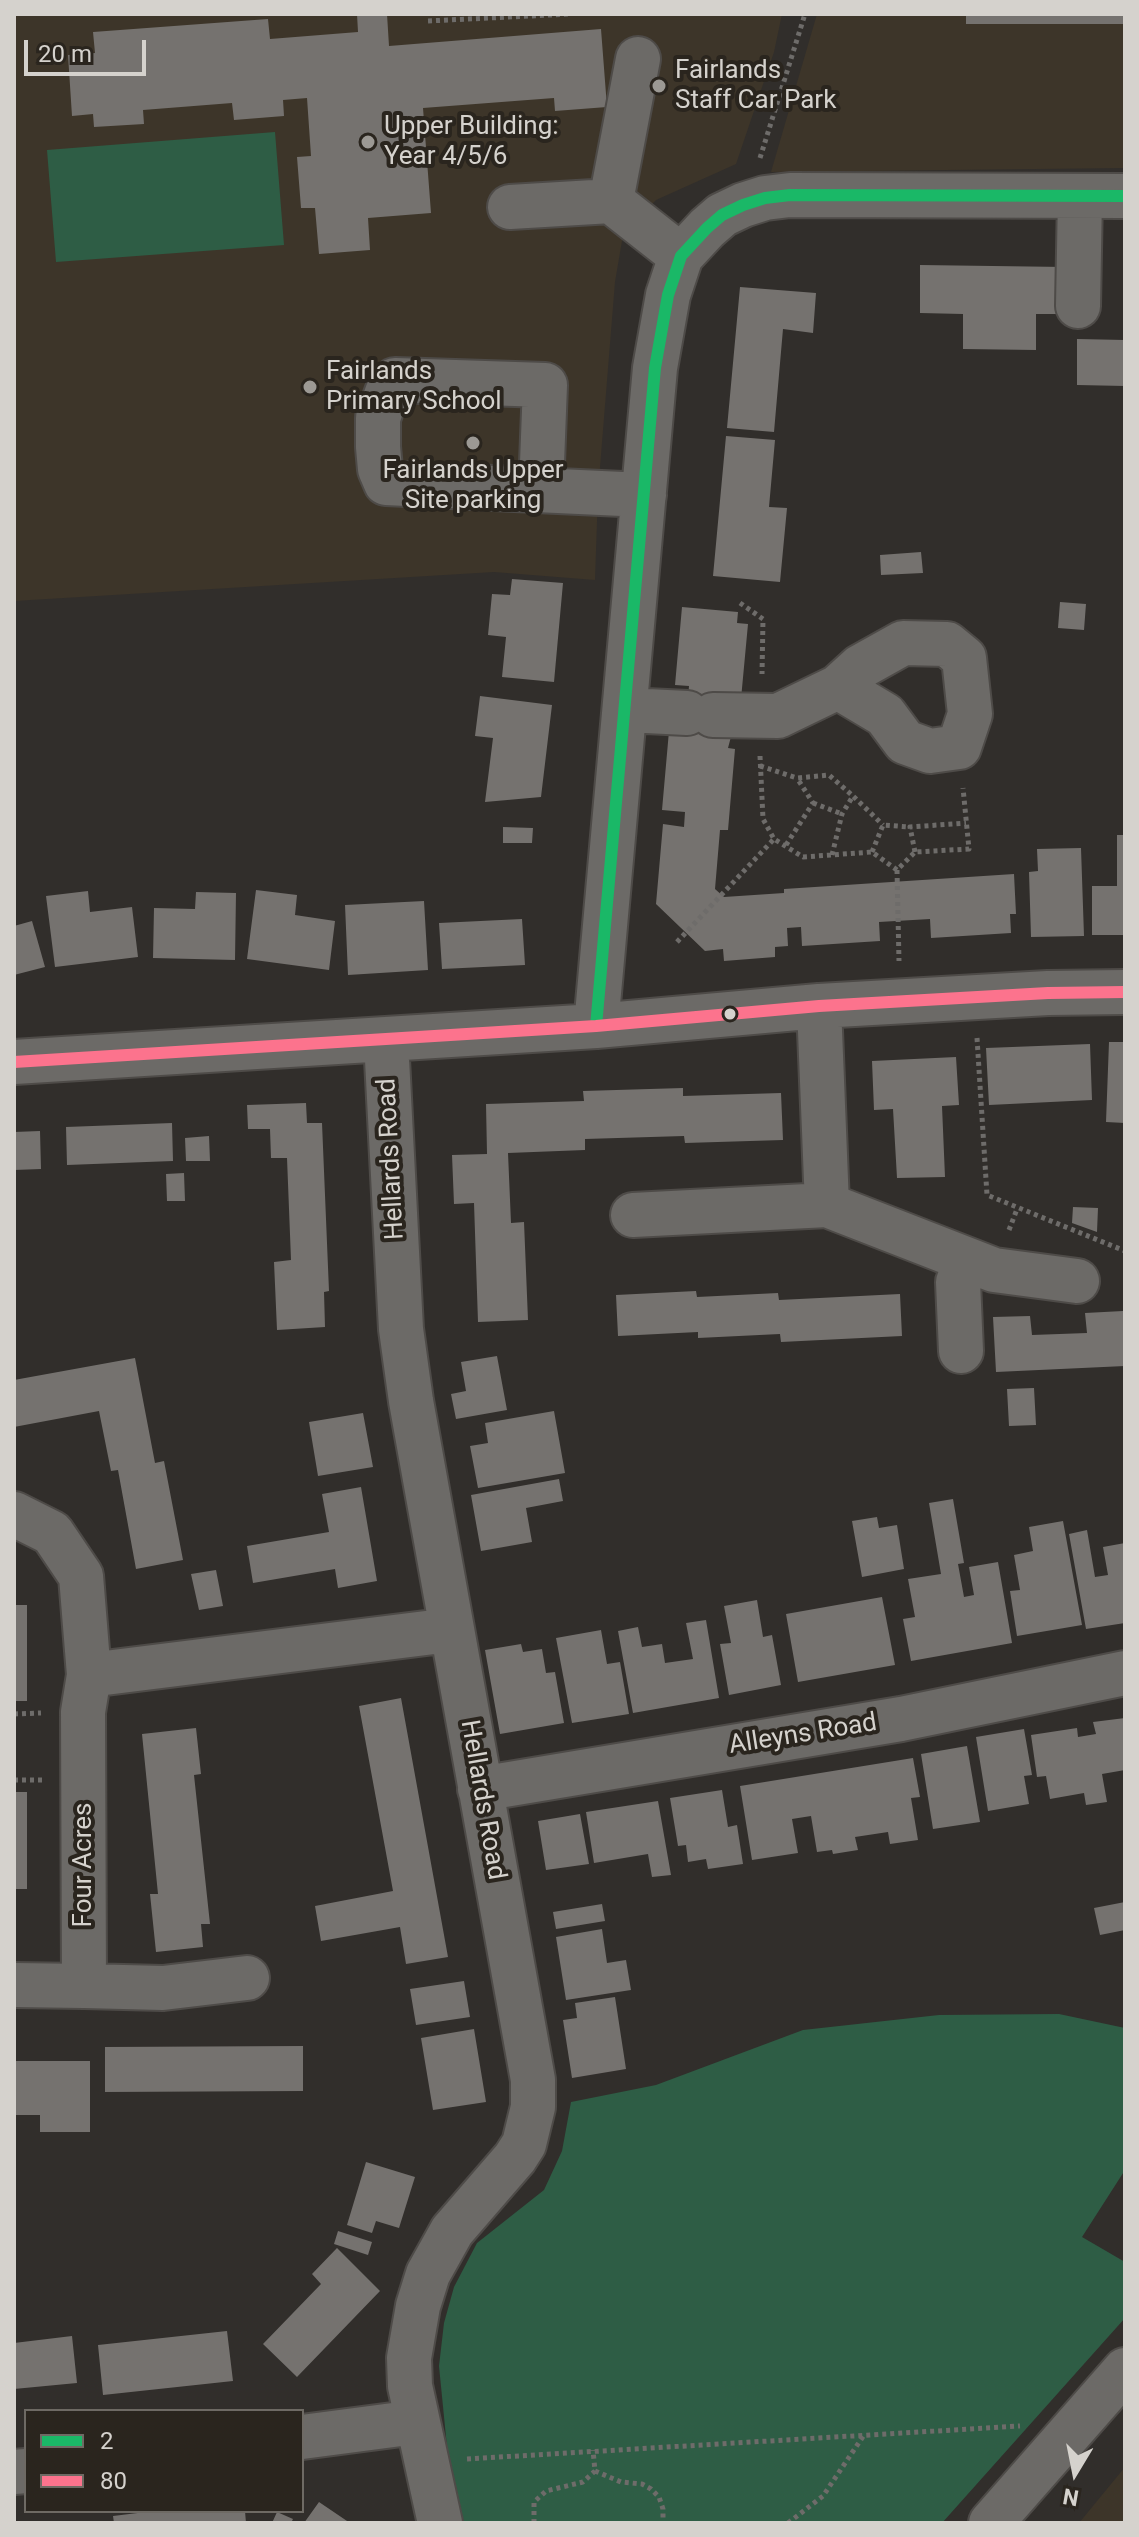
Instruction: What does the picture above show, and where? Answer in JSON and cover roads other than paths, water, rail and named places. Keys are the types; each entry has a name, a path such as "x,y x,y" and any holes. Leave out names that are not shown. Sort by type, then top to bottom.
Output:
{"street":[{"path":"611,201 638,59"},
{"path":"596,1026 655,368 668,295 688,248 722,215 765,198 790,195 1125,196"},
{"path":"1078,306 1080,196"},
{"path":"510,207 611,201 688,248"},
{"path":"541,489 644,495"},
{"path":"626,710 778,716 838,687 860,667 903,643 947,644 964,658 970,714 959,747 930,751 905,742 885,715 838,687"},
{"path":"14,1062 596,1026 819,1006 1125,992"},
{"path":"819,1006 827,1205"},
{"name":"Hellards Road","path":"386,1040 401,1329 411,1401 533,2080 533,2107 527,2135 515,2158 452,2231 428,2274 418,2306 409,2358 410,2386 440,2523"},
{"path":"633,1215 827,1205 994,1270 1077,1281"},
{"path":"961,1351 958,1282 968,1260"},
{"name":"Four Acres","path":"14,1514 52,1533 81,1576 89,1675 83,1712 84,1986"},
{"path":"89,1675 450,1630"},
{"name":"Alleyns Road","path":"480,1789 901,1719 1125,1673"},
{"path":"14,1985 163,1988 247,1978"},
{"path":"991,2523 1125,2370"},
{"path":"304,2437 416,2422"}],"place":[{"name":"Fairlands Staff Car Park","path":"659,86"},
{"name":"Upper Building: Year 4/5/6","path":"368,142"},
{"name":"Fairlands Primary School","path":"310,387"},
{"name":"Fairlands Upper Site parking","path":"473,443"}]}
